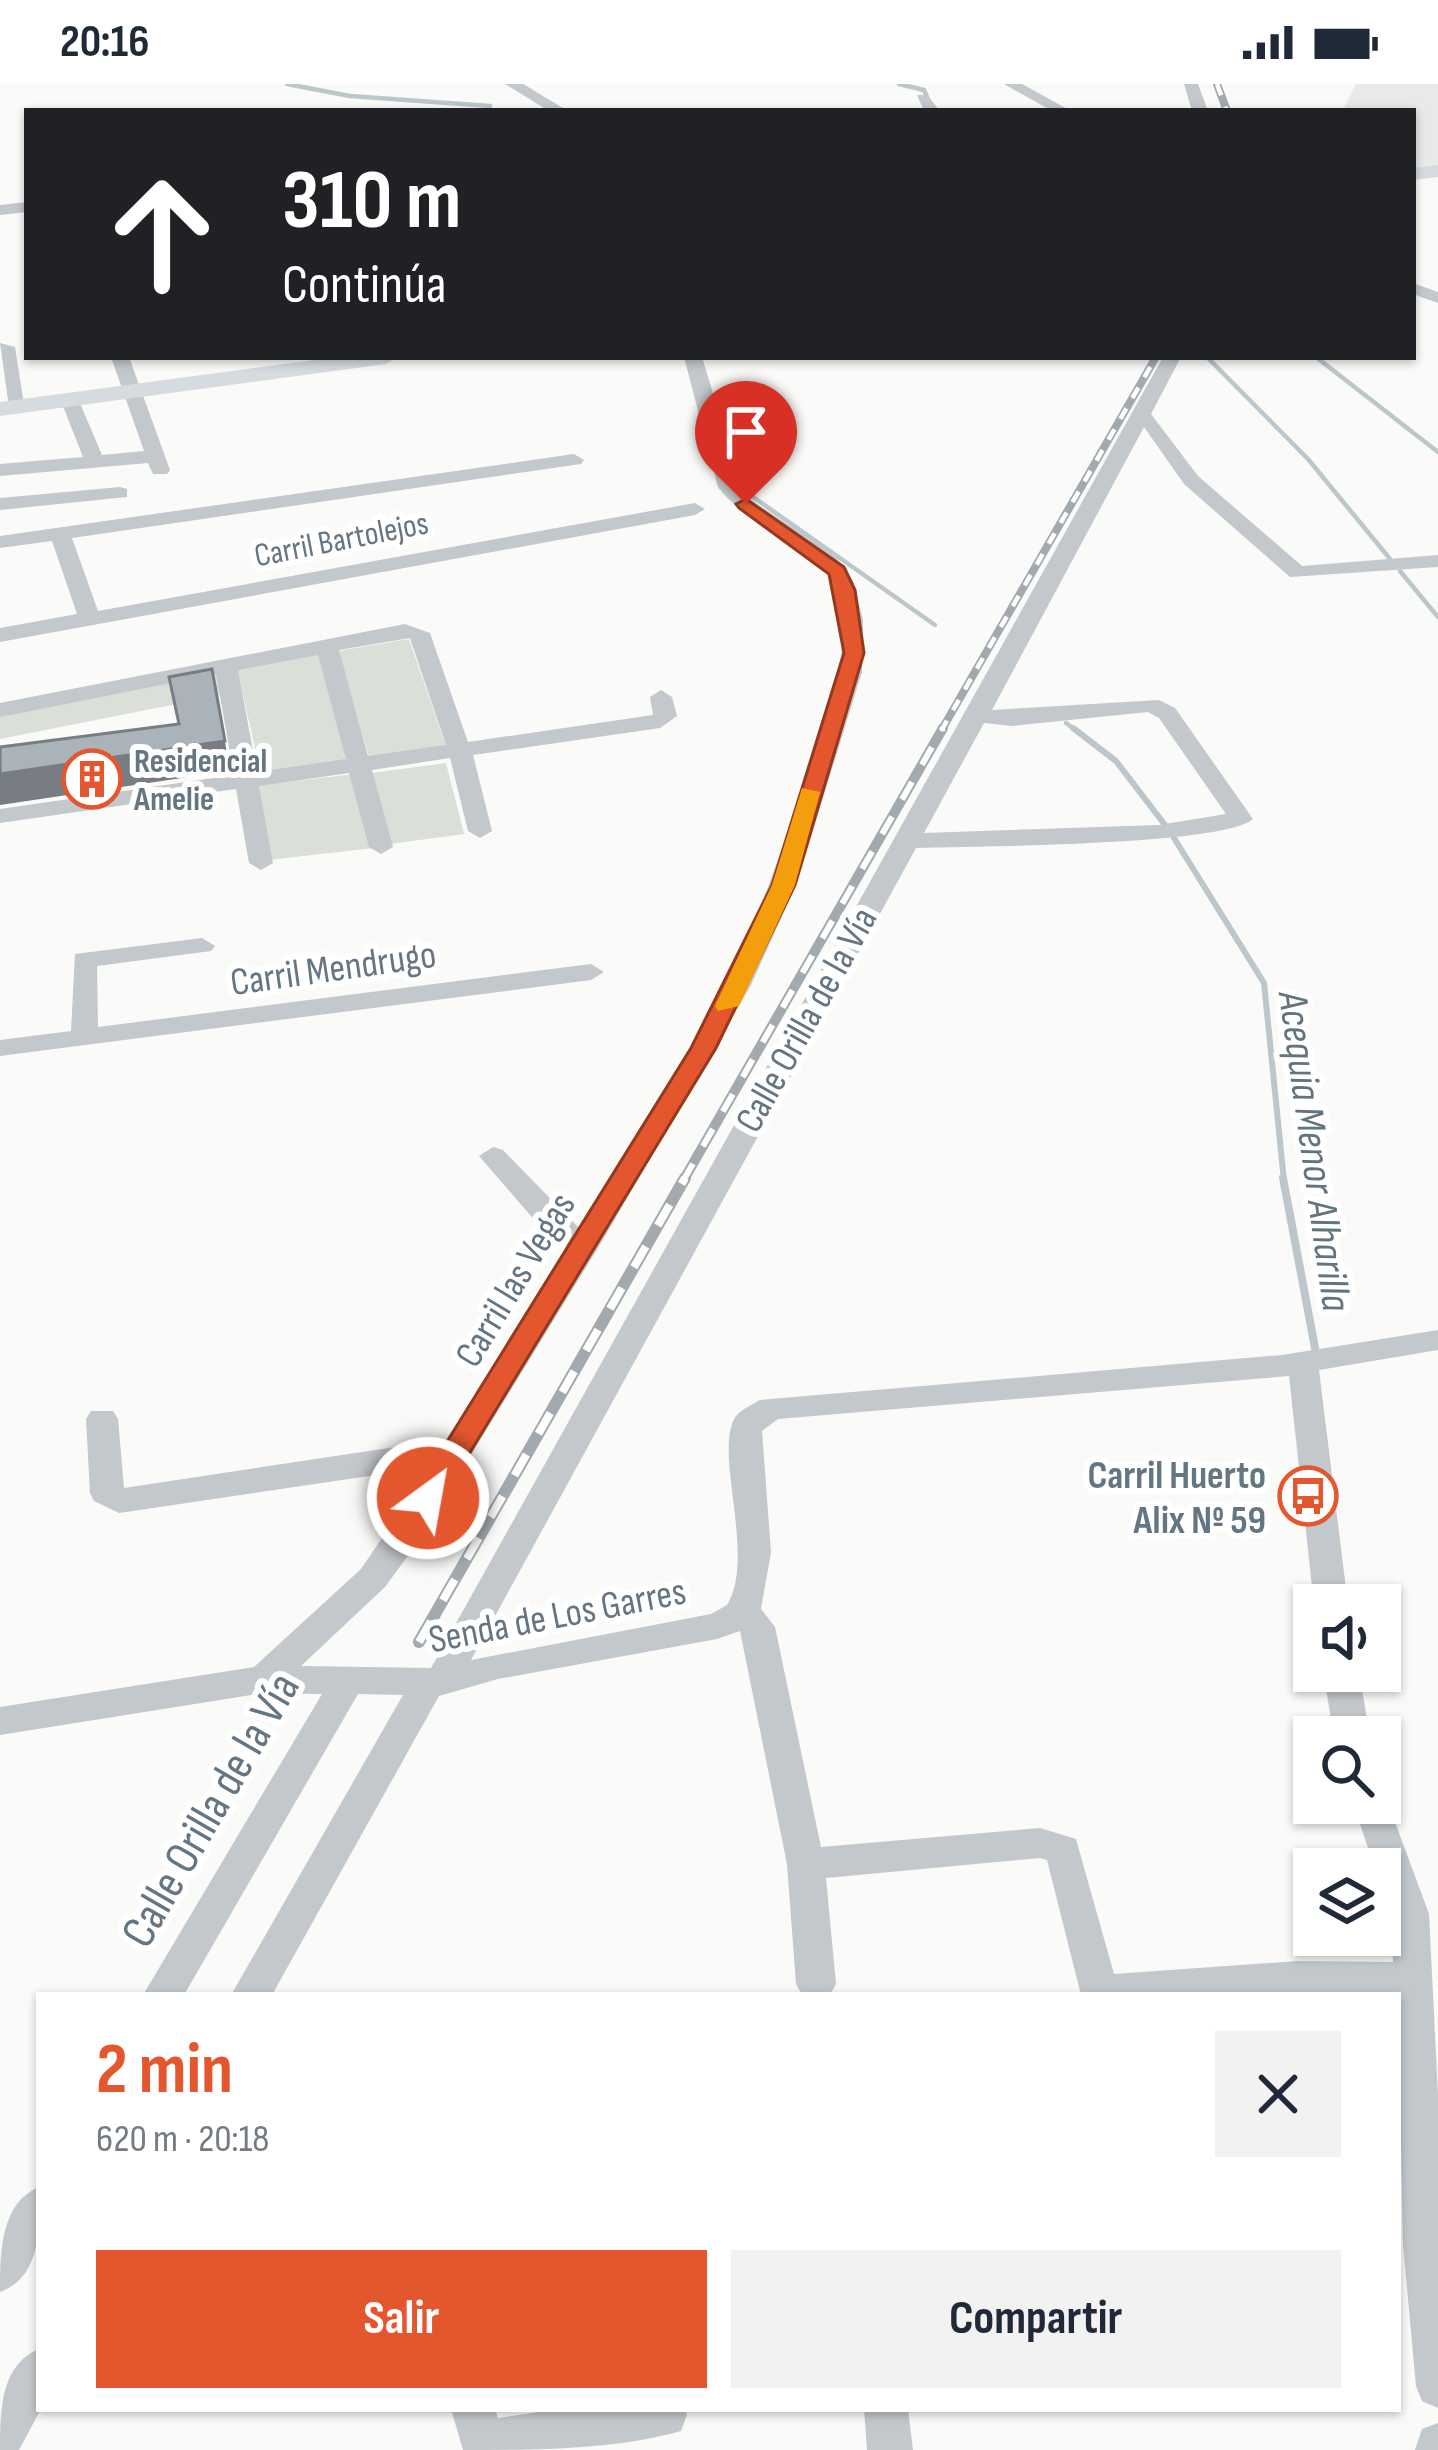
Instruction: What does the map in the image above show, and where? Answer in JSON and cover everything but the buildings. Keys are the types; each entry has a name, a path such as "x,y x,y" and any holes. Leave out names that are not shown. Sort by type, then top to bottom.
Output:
{"main road":[{"path":"9,408 130,393 259,366 316,362"}],"street":[{"path":"512,84 555,108"},
{"path":"1011,84 1057,108"},
{"path":"9,408 11,347"},
{"path":"0,470 95,461 157,463 121,360"},
{"name":"Carril las Vegas","path":"264,1679 373,1578 453,1458 704,1048 783,885 851,672 854,653 846,590 826,561 737,500 728,487 694,360"},
{"name":"Calle Orilla de la Vía","path":"253,1992 434,1684 1170,360"},
{"path":"70,401 95,461"},
{"path":"1141,416 1153,425 1191,480 1297,573 1438,560"},
{"name":"Carril Bartolejos","path":"0,542 574,460"},
{"path":"0,504 120,493"},
{"name":"Carril Bartolejos","path":"0,635 695,508"},
{"path":"61,536 89,617"},
{"path":"0,710 405,631 419,633 461,754 480,831"},
{"path":"327,646 381,847"},
{"path":"226,666 251,783 261,862"},
{"path":"0,816 461,754 660,721 666,716 661,697"},
{"path":"904,841 1159,832 1241,819 1167,713 1150,705 1012,719 976,716"},
{"name":"Carril Mendrugo","path":"85,1035 85,960 202,946"},
{"name":"Carril Mendrugo","path":"0,1048 591,972"},
{"path":"493,1156 560,1231 586,1243"},
{"name":"Senda de Los Garres","path":"0,1721 264,1679 434,1684 517,1661 717,1626 742,1612 754,1567 746,1431 759,1412 788,1405 1303,1364 1438,1340"},
{"path":"1303,1364 1329,1584"},
{"path":"102,1419 106,1493 119,1501 422,1454 453,1458"},
{"path":"742,1612 758,1628 806,1864 817,1984"},
{"name":"Calle Orilla de la Vía","path":"165,1992 349,1678"},
{"path":"1378,1824 1405,1893 1415,1978 1438,2386"},
{"path":"806,1864 1040,1843 1064,1850 1099,1992 1298,1978 1415,1978"},
{"path":"0,2272 36,2211"},
{"path":"0,2439 36,2375"},
{"path":"473,2412 483,2443 665,2415"},
{"path":"886,2412 890,2450"}],"shaded area":[{"path":"1356,84 1438,84 1438,165 1416,169 1416,108 1344,108"},
{"path":"409,639 447,749 370,760 338,651"},
{"path":"318,653 348,763 261,775 237,668"},
{"path":"222,672 227,694 0,739 0,714"},
{"path":"446,763 464,834 390,844 371,773"},
{"path":"355,774 374,848 268,860 259,785"}],"waterway":[{"path":"287,84 350,96 490,106"},
{"path":"899,84 924,90 932,108"},
{"path":"1210,360 1308,459 1390,559"},
{"path":"1320,360 1438,452"},
{"name":"Acequia Menor Alharilla","path":"736,485 935,625"},
{"path":"1400,571 1438,617"},
{"name":"Acequia Menor Alharilla","path":"1066,723 1075,730"},
{"name":"Acequia Menor Alharilla","path":"1075,730 1116,761 1165,825"},
{"name":"Acequia Menor Alharilla","path":"1174,838 1264,983 1284,1181"},
{"name":"Acequia Menor Alharilla","path":"1283,1178 1316,1353"}],"railway":[{"path":"1217,84 1226,108"},
{"path":"941,731 1154,360"},
{"path":"683,1181 943,728"},
{"path":"419,1642 685,1178"}],"slow traffic":[{"path":"727,1006 783,885 810,792"}],"place":[{"name":"Residencial Amelie","path":"92,779"},
{"name":"Carril Huerto Alix Nº 59","path":"1308,1496"}],"route":[{"path":"428,1498 704,1048 783,885 854,653 846,590 837,571 746,504"}]}
